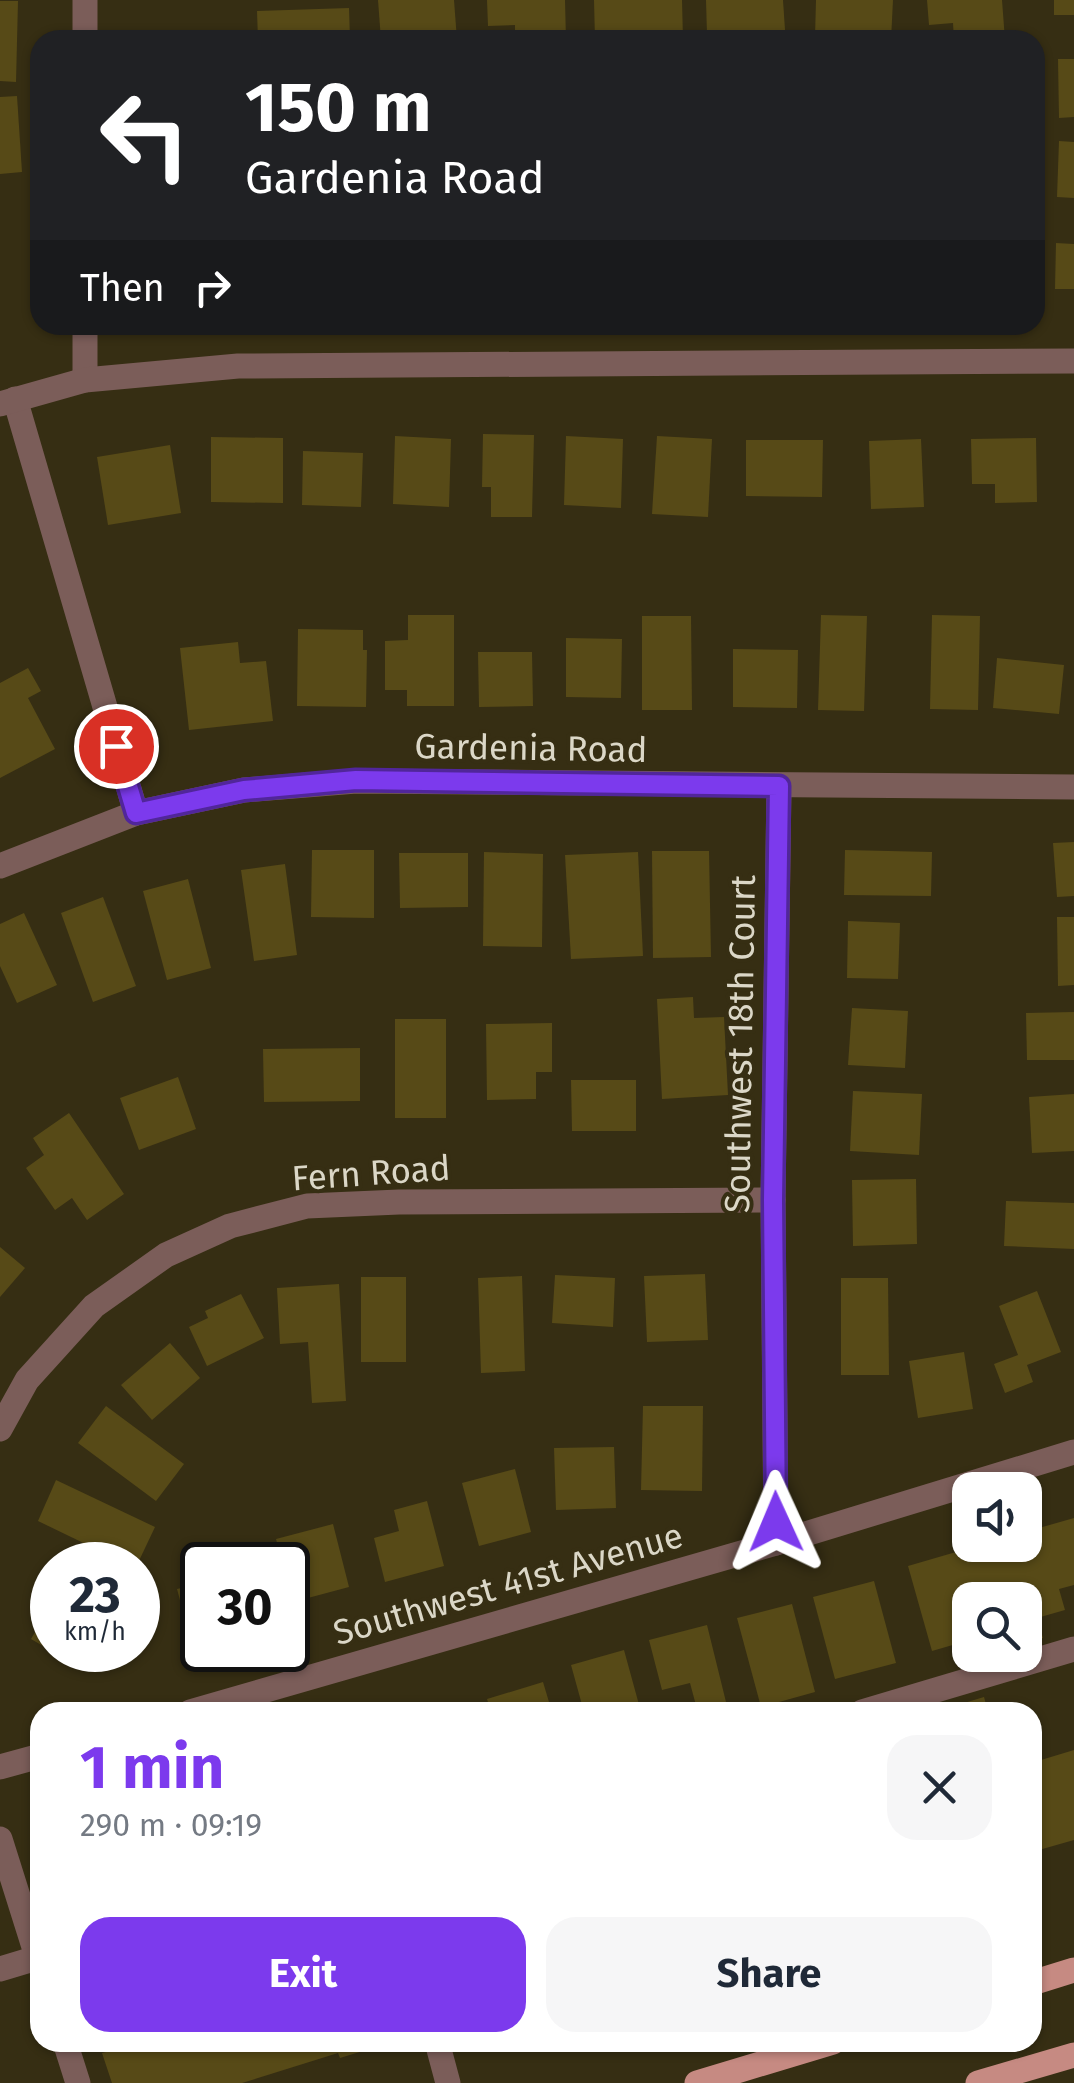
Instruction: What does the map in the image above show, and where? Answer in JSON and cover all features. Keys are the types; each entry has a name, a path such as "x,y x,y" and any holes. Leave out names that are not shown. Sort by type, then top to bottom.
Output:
{"main road":[{"path":"1042,1980 1074,1970"},
{"path":"697,2083 800,2052"},
{"path":"978,2083 1074,2055"}],"street":[{"path":"86,0 86,30"},
{"path":"84,380 85,335"},
{"path":"136,813 7,401 84,380 238,366 1074,361"},
{"name":"Gardenia Road","path":"0,866 136,813 244,790 356,780 1074,787"},
{"name":"Southwest 18th Court","path":"776,1543 773,1200 779,786"},
{"name":"Fern Road","path":"0,1429 27,1380 94,1306 166,1255 230,1226 307,1206 773,1200"},
{"name":"Southwest 41st Avenue","path":"225,1702 776,1543 1074,1452"},
{"path":"896,1702 1074,1649"},
{"path":"0,1768 30,1759"},
{"path":"0,1839 30,1932"},
{"path":"0,1969 30,1962"},
{"path":"68,2052 78,2083"},
{"path":"440,2052 448,2083"}],"building":[{"path":"378,0 454,0 456,30 380,30"},
{"path":"487,0 565,0 566,30 488,26"},
{"path":"594,0 682,0 683,30 595,30"},
{"path":"706,0 783,0 785,30 707,30"},
{"path":"816,0 893,0 892,30 815,30"},
{"path":"927,0 1002,0 1004,30 953,30 953,23 929,25"},
{"path":"1054,0 1074,0 1074,15 1054,15"},
{"path":"0,1 18,1 16,82 0,81"},
{"path":"349,8 350,30 258,30 257,11"},
{"path":"1058,59 1074,59 1074,117 1059,118"},
{"path":"17,96 22,172 0,174 0,97"},
{"path":"1059,141 1074,142 1074,198 1057,197"},
{"path":"1056,243 1074,244 1074,289 1055,289"},
{"path":"483,434 534,435 532,517 491,517 491,487 482,487"},
{"path":"395,436 451,439 449,507 393,504"},
{"path":"566,436 623,439 621,508 564,505"},
{"path":"657,436 712,439 708,517 652,514"},
{"path":"211,437 283,438 283,503 211,502"},
{"path":"1036,438 1037,502 995,503 995,484 972,484 971,439"},
{"path":"921,439 924,507 871,509 869,441"},
{"path":"746,440 823,440 822,497 746,496"},
{"path":"170,445 181,513 108,525 97,457"},
{"path":"303,451 363,453 361,507 302,505"},
{"path":"408,615 454,615 454,706 407,706 407,690 385,690 385,641 408,640"},
{"path":"821,615 867,616 864,711 818,710"},
{"path":"932,615 980,616 978,710 930,709"},
{"path":"642,616 691,616 692,710 642,710"},
{"path":"298,629 363,630 363,650 367,650 366,707 297,706"},
{"path":"566,638 622,639 621,698 566,697"},
{"path":"238,642 240,663 266,661 273,721 189,730 180,648"},
{"path":"733,649 798,650 797,708 733,707"},
{"path":"478,652 532,652 533,706 479,707"},
{"path":"997,658 1064,665 1059,714 993,708"},
{"path":"28,668 41,691 28,698 55,749 0,778 0,683"},
{"path":"1074,842 1074,896 1057,897 1053,843"},
{"path":"312,850 374,850 374,918 311,917"},
{"path":"845,850 932,852 931,896 844,895"},
{"path":"652,851 709,851 711,957 653,958"},
{"path":"484,852 543,854 542,947 483,946"},
{"path":"638,852 643,956 571,959 565,855"},
{"path":"399,853 468,853 468,907 400,908"},
{"path":"285,864 297,955 254,961 241,870"},
{"path":"188,879 211,968 167,980 143,891"},
{"path":"103,897 136,986 93,1002 61,913"},
{"path":"24,913 57,985 17,1003 0,966 0,924"},
{"path":"1057,917 1074,917 1074,985 1058,986"},
{"path":"848,921 900,923 898,979 847,978"},
{"path":"693,997 694,1018 724,1017 728,1095 662,1099 657,999"},
{"path":"852,1008 908,1011 905,1068 848,1065"},
{"path":"1074,1012 1074,1060 1027,1060 1026,1013"},
{"path":"395,1019 446,1019 446,1118 395,1118"},
{"path":"552,1023 552,1072 536,1072 536,1099 487,1100 486,1024"},
{"path":"360,1048 360,1101 264,1102 263,1049"},
{"path":"178,1077 196,1129 139,1150 120,1098"},
{"path":"571,1080 636,1080 636,1131 572,1131"},
{"path":"853,1091 922,1094 919,1155 850,1151"},
{"path":"1074,1094 1074,1151 1032,1153 1029,1097"},
{"path":"69,1113 124,1194 87,1220 72,1198 55,1210 26,1168 44,1155 33,1138"},
{"path":"916,1179 917,1244 853,1246 852,1180"},
{"path":"1006,1201 1074,1203 1074,1249 1004,1246"},
{"path":"0,1247 25,1268 0,1297"},
{"path":"705,1274 708,1340 647,1342 644,1276"},
{"path":"555,1275 615,1278 613,1327 552,1323"},
{"path":"522,1276 525,1371 481,1373 478,1278"},
{"path":"361,1277 406,1277 406,1362 361,1362"},
{"path":"841,1278 888,1278 889,1375 841,1375"},
{"path":"339,1284 346,1401 312,1403 308,1342 280,1344 277,1288"},
{"path":"1037,1291 1061,1352 1027,1365 1033,1382 1005,1393 994,1364 1018,1355 999,1306"},
{"path":"241,1294 264,1338 207,1366 189,1327 208,1318 205,1311"},
{"path":"170,1343 200,1378 152,1420 121,1385"},
{"path":"964,1352 973,1409 918,1418 909,1361"},
{"path":"106,1406 184,1464 156,1501 78,1443"},
{"path":"643,1406 703,1406 702,1491 641,1490"},
{"path":"614,1447 616,1508 556,1510 554,1448"},
{"path":"515,1469 531,1532 479,1546 462,1483"},
{"path":"56,1480 155,1527 148,1542 81,1542 38,1521"},
{"path":"427,1501 444,1566 385,1582 374,1538 399,1531 394,1510"},
{"path":"1074,1518 1074,1585 1059,1589 1065,1610 1042,1617 1042,1582 952,1582 952,1645 932,1651 908,1566 952,1553 952,1562 1042,1562 1042,1527"},
{"path":"333,1524 349,1587 310,1597 310,1542 276,1539"},
{"path":"874,1581 896,1663 835,1679 813,1597"},
{"path":"792,1604 815,1692 779,1702 760,1702 737,1618"},
{"path":"707,1625 726,1702 695,1702 690,1683 662,1690 649,1640"},
{"path":"624,1650 638,1702 581,1702 571,1665"},
{"path":"543,1682 549,1702 488,1702 487,1699"},
{"path":"1074,1750 1074,1840 1042,1849 1042,1760"},
{"path":"360,2052 340,2058 338,2053 242,2083 112,2083 102,2053"}],"route":[{"path":"116,746 136,813 244,790 356,780 779,786 773,1200 776,1522"}]}
